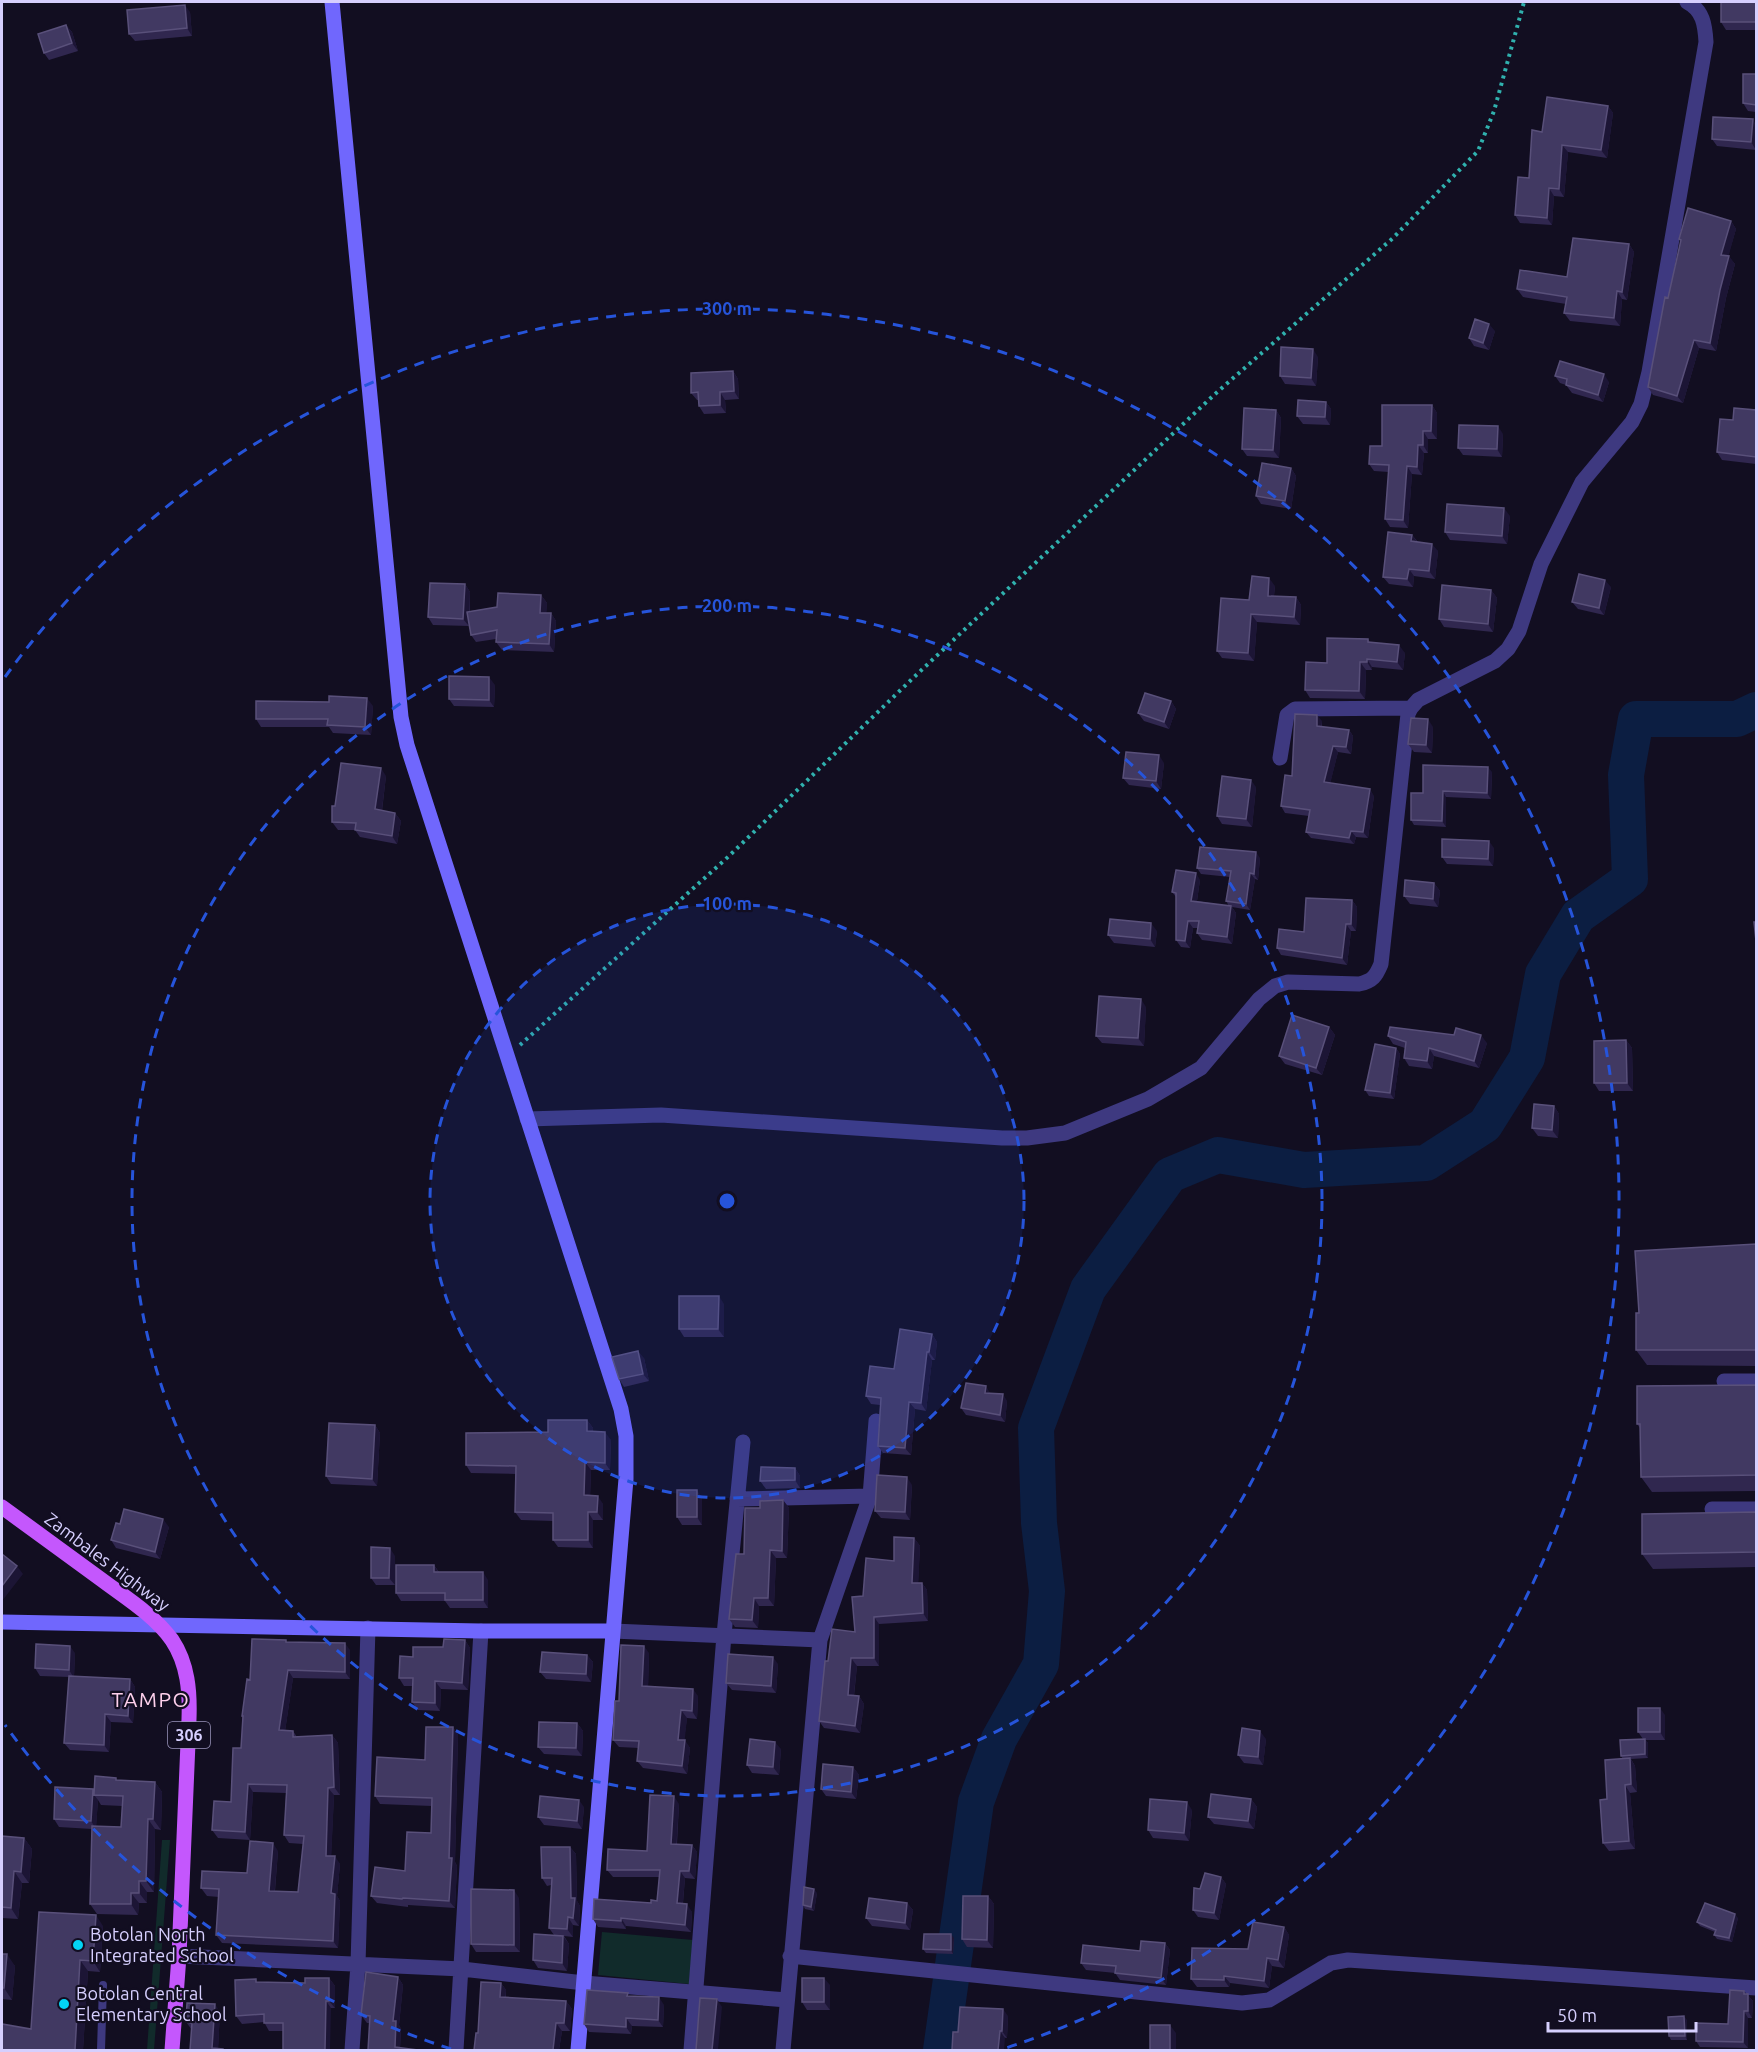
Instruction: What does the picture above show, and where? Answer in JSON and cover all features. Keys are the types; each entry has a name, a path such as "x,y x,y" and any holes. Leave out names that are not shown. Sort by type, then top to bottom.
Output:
{"main road":[{"name":"Zambales Highway","path":"2,1507 124,1596 158,1624 172,1641 185,1668 190,1694 179,1956 172,2050"}],"street":[{"path":"332,2 401,717 407,745 621,1409 626,1436 626,1479 578,2050"},
{"path":"527,1119 661,1114 1027,1138 1065,1133 1148,1099 1201,1068 1259,999 1275,986 1288,982 1359,984 1370,982 1377,975 1381,964 1410,708 1418,700 1495,661 1508,649 1519,631 1541,564 1582,482 1632,422 1641,404 1649,372 1706,42 1702,15 1694,5 1687,2"},
{"path":"1280,758 1287,715 1294,709 1410,708"},
{"path":"1724,1381 1756,1381"},
{"path":"783,2050 820,1640 870,1496 876,1421"},
{"path":"691,2050 724,1635 743,1442"},
{"path":"737,1499 870,1496"},
{"path":"1712,1509 1756,1509"},
{"path":"2,1622 481,1631 613,1631 820,1640"},
{"path":"352,2050 358,1964 368,1628"},
{"path":"456,2050 481,1631"},
{"path":"179,1956 462,1969 584,1983 787,2000"},
{"path":"790,1956 1242,2003 1269,2000 1331,1963 1348,1960 1756,1988"}],"lane":[{"path":"101,2050 103,1985"}],"path":[{"path":"507,1057 729,856 1215,394 1393,238 1478,151 1494,111 1524,2"}],"green space":[{"path":"162,1840 170,1840 154,2050 147,2050"},
{"path":"602,1932 693,1940 689,1984 598,1975"}],"building":[{"path":"1721,2 1756,2 1756,22 1721,22"},
{"path":"185,5 187,28 129,34 127,10"},
{"path":"66,25 72,43 44,53 38,34"},
{"path":"1743,74 1756,74 1756,105 1743,103"},
{"path":"1547,97 1608,106 1601,150 1562,145 1559,189 1549,188 1547,218 1515,215 1518,177 1529,178 1532,130 1542,132"},
{"path":"1713,117 1753,119 1751,142 1712,139"},
{"path":"1688,208 1731,221 1721,255 1729,256 1710,343 1694,340 1677,396 1648,387 1665,297 1668,298 1681,240 1679,239"},
{"path":"1573,238 1629,244 1622,292 1617,291 1614,318 1564,313 1567,297 1517,289 1520,270 1567,277"},
{"path":"1475,319 1489,324 1483,343 1469,338"},
{"path":"1281,347 1313,349 1311,378 1280,376"},
{"path":"1560,361 1604,374 1598,395 1566,385 1567,379 1555,376"},
{"path":"733,371 734,391 720,392 720,405 699,406 698,392 691,393 691,373"},
{"path":"1298,400 1326,402 1325,417 1297,416"},
{"path":"1382,405 1432,405 1431,431 1423,431 1423,445 1418,445 1417,467 1407,466 1403,520 1385,519 1389,465 1369,464 1370,446 1382,446"},
{"path":"1244,408 1276,410 1273,450 1242,449"},
{"path":"1734,408 1756,410 1756,457 1717,452 1720,419 1733,420"},
{"path":"1459,425 1498,426 1497,449 1458,448"},
{"path":"1262,463 1291,468 1285,501 1256,496"},
{"path":"1447,504 1504,508 1502,536 1445,532"},
{"path":"1388,532 1412,535 1411,541 1432,544 1429,571 1409,569 1407,579 1383,577"},
{"path":"1579,574 1605,580 1599,608 1572,602"},
{"path":"1252,576 1269,578 1268,596 1296,597 1294,617 1251,614 1248,653 1217,651 1221,598 1249,600"},
{"path":"430,583 465,584 463,619 428,617"},
{"path":"1442,585 1491,590 1488,624 1439,619"},
{"path":"498,593 541,595 540,613 551,613 549,644 496,642 497,630 471,635 467,612 497,607"},
{"path":"1327,638 1368,639 1368,642 1399,645 1397,662 1367,659 1367,662 1360,662 1359,691 1305,690 1306,662 1327,663"},
{"path":"449,676 489,677 489,700 449,699"},
{"path":"1145,693 1171,701 1164,722 1138,713"},
{"path":"329,696 367,698 365,727 327,725 328,719 256,719 256,701 329,702"},
{"path":"1295,714 1317,715 1317,726 1349,730 1346,747 1333,746 1324,782 1370,789 1363,832 1351,831 1349,838 1306,832 1310,810 1281,806 1285,775 1292,776"},
{"path":"1411,718 1428,719 1426,745 1408,744"},
{"path":"1126,752 1159,755 1156,781 1123,778"},
{"path":"341,763 381,768 375,809 395,813 392,836 355,830 356,823 332,822 332,806 335,806"},
{"path":"1423,765 1488,767 1487,793 1443,791 1442,821 1411,820 1411,793 1423,793"},
{"path":"1222,776 1251,780 1246,819 1217,816"},
{"path":"1442,839 1489,841 1488,859 1442,857"},
{"path":"1200,847 1256,852 1254,874 1250,873 1246,904 1226,901 1231,871 1197,868"},
{"path":"1176,870 1196,873 1191,901 1231,906 1227,937 1197,933 1199,921 1188,921 1185,941 1176,940 1176,893 1172,892"},
{"path":"1405,880 1434,883 1433,899 1404,896"},
{"path":"1306,898 1352,900 1351,924 1346,924 1342,958 1277,948 1279,929 1304,932"},
{"path":"1110,919 1151,923 1150,939 1108,935"},
{"path":"1099,996 1141,999 1138,1038 1096,1036"},
{"path":"1292,1015 1329,1027 1316,1068 1279,1056"},
{"path":"1390,1027 1454,1035 1456,1028 1481,1035 1474,1061 1429,1048 1427,1061 1404,1058 1406,1042 1388,1036"},
{"path":"1626,1040 1627,1083 1594,1083 1594,1041"},
{"path":"1375,1044 1396,1048 1390,1093 1365,1090"},
{"path":"1534,1104 1554,1106 1552,1130 1532,1128"},
{"path":"1756,1244 1756,1350 1636,1350 1636,1313 1639,1313 1635,1251"},
{"path":"679,1296 719,1296 718,1329 679,1329"},
{"path":"900,1329 932,1334 929,1352 927,1352 921,1403 909,1402 905,1448 878,1446 881,1398 866,1396 870,1366 894,1369"},
{"path":"638,1351 643,1374 619,1379 612,1357"},
{"path":"966,1383 986,1386 985,1393 1003,1394 1000,1415 961,1408"},
{"path":"1756,1385 1756,1475 1641,1477 1637,1386"},
{"path":"548,1420 587,1420 587,1431 605,1432 605,1463 585,1462 584,1495 598,1496 597,1512 588,1512 588,1540 553,1540 553,1513 515,1512 516,1466 466,1465 466,1433 548,1432"},
{"path":"329,1423 375,1425 372,1479 326,1476"},
{"path":"761,1467 795,1468 795,1480 760,1481"},
{"path":"877,1475 907,1477 905,1512 875,1511"},
{"path":"677,1490 697,1490 697,1517 677,1517"},
{"path":"783,1500 782,1551 770,1550 768,1598 754,1598 752,1620 729,1619 736,1554 744,1554 745,1508 760,1508 760,1501"},
{"path":"124,1509 163,1519 155,1552 111,1540 116,1523 120,1524"},
{"path":"1756,1512 1756,1552 1642,1554 1642,1514"},
{"path":"894,1537 914,1538 912,1583 922,1583 923,1613 874,1617 874,1658 851,1658 848,1695 859,1696 855,1726 819,1721 825,1661 828,1661 832,1629 855,1632 852,1597 863,1596 866,1558 894,1561"},
{"path":"371,1547 390,1548 389,1578 371,1578"},
{"path":"2,1554 17,1566 2,1586"},
{"path":"396,1565 434,1565 434,1572 483,1572 483,1600 445,1600 445,1593 396,1593"},
{"path":"252,1639 345,1643 345,1672 288,1670 279,1730 293,1731 293,1737 332,1735 334,1787 328,1788 326,1856 335,1856 331,1893 335,1894 333,1941 216,1935 219,1889 201,1888 202,1871 247,1873 250,1841 273,1843 269,1891 298,1892 304,1836 284,1835 287,1785 248,1784 245,1832 212,1830 214,1801 231,1802 233,1748 241,1748 242,1716 247,1679 250,1680"},
{"path":"444,1639 465,1640 462,1683 435,1681 435,1703 412,1702 413,1678 399,1678 400,1656 413,1657 413,1647 443,1647"},
{"path":"36,1644 70,1646 69,1670 35,1668"},
{"path":"621,1645 644,1646 642,1686 693,1689 692,1711 681,1710 678,1740 685,1740 682,1766 637,1761 639,1741 613,1740 615,1701 619,1701"},
{"path":"542,1652 587,1655 586,1674 540,1672"},
{"path":"728,1654 773,1657 771,1686 726,1683"},
{"path":"69,1676 130,1679 128,1716 105,1714 104,1745 64,1743"},
{"path":"1638,1708 1660,1708 1660,1732 1638,1732"},
{"path":"539,1722 577,1723 576,1748 538,1747"},
{"path":"426,1727 453,1727 449,1858 452,1858 449,1901 371,1896 375,1867 405,1871 407,1832 431,1833 432,1798 375,1796 377,1757 425,1760"},
{"path":"1242,1728 1260,1731 1258,1757 1238,1755"},
{"path":"750,1739 775,1742 773,1767 747,1765"},
{"path":"1645,1739 1645,1754 1621,1756 1620,1740"},
{"path":"1630,1758 1631,1784 1625,1785 1629,1841 1603,1843 1600,1800 1607,1799 1605,1760"},
{"path":"823,1764 853,1767 851,1792 821,1789"},
{"path":"95,1776 116,1778 116,1780 155,1782 153,1819 148,1819 146,1881 139,1881 139,1893 131,1893 131,1904 90,1904 92,1826 121,1827 123,1796 94,1795"},
{"path":"55,1787 93,1789 91,1821 54,1819"},
{"path":"1211,1794 1251,1799 1248,1821 1208,1817"},
{"path":"650,1795 674,1796 671,1844 692,1845 689,1871 680,1871 677,1903 687,1904 685,1925 621,1918 621,1921 593,1919 594,1899 651,1903 651,1900 657,1901 660,1870 607,1870 608,1849 647,1851"},
{"path":"540,1796 579,1800 577,1821 538,1817"},
{"path":"1150,1799 1187,1802 1184,1833 1148,1830"},
{"path":"2,1836 24,1838 21,1872 14,1871 11,1908 2,1907"},
{"path":"541,1847 570,1847 571,1898 575,1898 573,1918 568,1917 567,1929 549,1928 552,1878 542,1878"},
{"path":"1205,1873 1221,1877 1214,1913 1193,1910 1194,1888 1200,1889"},
{"path":"804,1887 814,1889 811,1907 803,1905"},
{"path":"471,1889 514,1890 514,1945 471,1944"},
{"path":"963,1896 988,1896 987,1940 962,1939"},
{"path":"869,1898 907,1903 905,1923 866,1918"},
{"path":"1705,1903 1735,1914 1729,1938 1714,1935 1716,1930 1697,1922"},
{"name":"Botolan Central Elementary School","path":"39,1912 96,1915 93,1961 80,1960 75,2050 2,2050 2,2024 31,2029"},
{"path":"1253,1922 1284,1927 1278,1960 1267,1958 1264,1981 1224,1976 1224,1980 1191,1979 1192,1948 1248,1949"},
{"path":"534,1934 563,1936 562,1963 533,1960"},
{"path":"924,1934 951,1934 951,1950 923,1949"},
{"path":"1141,1941 1165,1943 1161,1978 1115,1973 1116,1966 1081,1963 1083,1945 1140,1951"},
{"path":"2,1954 7,1954 4,1988 2,1988"},
{"path":"366,1972 398,1977 393,2021 396,2021 395,2047 418,2050 368,2050 370,2016 361,2015"},
{"path":"305,1978 329,1978 325,2050 283,2050 283,2023 264,2023 264,2014 236,2016 235,1980 256,1979 256,1982 305,1983"},
{"path":"802,1978 824,1978 824,2002 802,2002"},
{"path":"481,1982 501,1983 500,1997 566,2001 564,2023 556,2023 553,2050 474,2050 476,2033 478,2033"},
{"path":"587,1990 628,1993 627,1996 659,1997 658,2020 626,2018 626,2027 584,2024"},
{"path":"1730,1990 1744,1991 1744,1994 1748,1994 1748,2011 1744,2011 1743,2042 1696,2041 1696,2023 1728,2024"},
{"path":"700,1998 717,1999 712,2050 696,2050"},
{"path":"187,2003 215,2004 212,2048 223,2050 190,2050 192,2023 186,2022"},
{"path":"960,2007 1003,2009 998,2050 952,2050 953,2032 958,2032"},
{"path":"1684,2016 1685,2036 1669,2036 1668,2017"},
{"path":"1150,2025 1170,2025 1170,2050 1150,2050"}],"waterway":[{"path":"941,2050 976,1802 999,1739 1041,1664 1047,1591 1039,1523 1036,1428 1088,1289 1170,1175 1218,1155 1304,1170 1426,1163 1485,1125 1527,1058 1543,974 1578,916 1630,879 1626,775 1636,719 1737,719 1756,710"}],"place":[{"name":"Botolan North Integrated School","path":"78,1945"},
{"name":"Botolan Central Elementary School","path":"64,2004"}],"district":[{"name":"TAMPO","path":"151,1700"}]}
